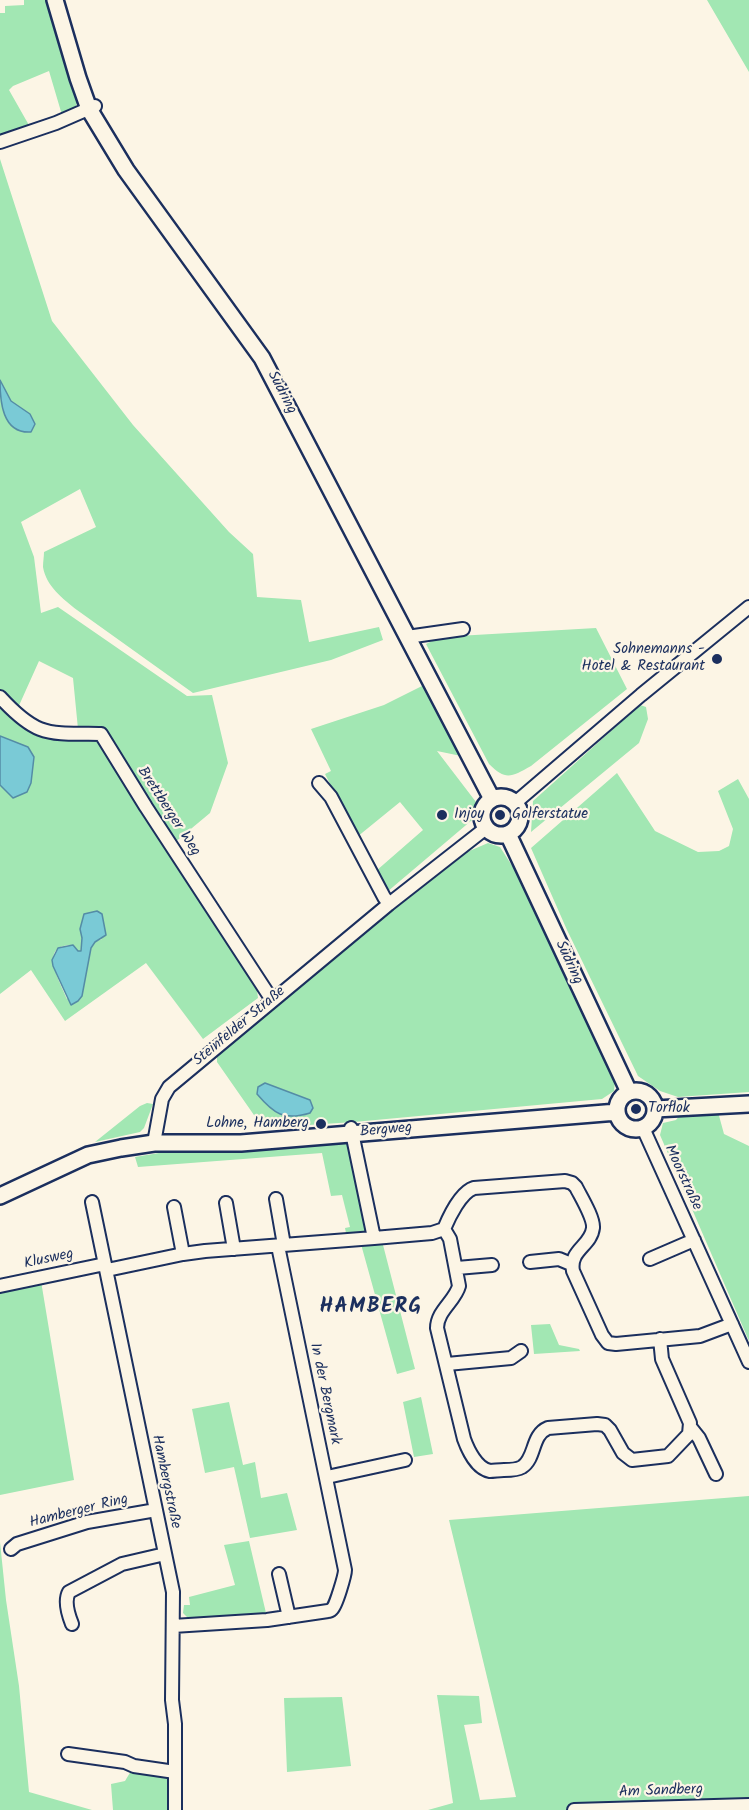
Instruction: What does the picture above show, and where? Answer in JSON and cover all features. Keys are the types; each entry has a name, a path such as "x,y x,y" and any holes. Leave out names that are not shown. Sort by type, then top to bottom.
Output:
{"main road":[{"name":"Südring","path":"55,0 78,78 126,170 262,358 492,799"},
{"path":"502,797 515,803 519,812 519,821 515,828 508,834 496,835 486,828 482,821 483,810 492,799 502,797"},
{"name":"Südring","path":"508,834 629,1092"},
{"path":"636,1091 645,1093 655,1108 652,1121 643,1128 632,1129 624,1125 617,1112 620,1099 629,1092 636,1091"},
{"path":"655,1108 749,1104"},
{"name":"Bergweg","path":"154,1143 241,1143 351,1131 617,1112"},
{"path":"0,1196 88,1155 154,1143"}],"street":[{"path":"0,142 92,107"},
{"path":"515,803 749,607"},
{"path":"407,636 463,629"},
{"name":"Brettberger Weg","path":"0,697 15,712 37,728 49,732 101,734 272,1000"},
{"path":"319,783 331,797 389,904"},
{"name":"Steinfelder Straße","path":"154,1143 162,1099 169,1087 389,904 486,828"},
{"name":"Moorstraße","path":"643,1128 749,1362"},
{"path":"351,1131 374,1238"},
{"path":"444,1229 448,1218 468,1189 566,1181 576,1187 593,1229 573,1258 571,1263 573,1271 602,1335 608,1343 700,1336 732,1324"},
{"name":"In der Bergmark","path":"173,1626 320,1613 332,1609 335,1605 345,1578 281,1246 276,1200"},
{"name":"Hambergstraße","path":"92,1202 173,1592 172,1700 176,1724 175,1810"},
{"path":"226,1203 234,1249"},
{"path":"174,1207 183,1254"},
{"path":"106,1267 183,1254 432,1233 444,1229"},
{"path":"444,1229 450,1239 459,1281 458,1291 437,1323 464,1439 480,1466 488,1471 522,1467 527,1462 542,1430 548,1428 605,1425 623,1454 632,1460 668,1456 689,1434 691,1428"},
{"path":"650,1259 694,1240"},
{"path":"530,1262 559,1259 571,1263"},
{"path":"457,1268 492,1265"},
{"name":"Klusweg","path":"0,1286 106,1267"},
{"path":"660,1340 662,1359 691,1428 699,1438 716,1474"},
{"path":"447,1364 511,1358 521,1351"},
{"path":"327,1477 405,1460"},
{"name":"Hamberger Ring","path":"10,1549 17,1544 87,1522 156,1510"},
{"path":"72,1624 68,1614 67,1596 69,1592 122,1564 165,1554"},
{"path":"279,1574 290,1617"},
{"path":"68,1754 175,1772"},
{"name":"Am Sandberg","path":"574,1810 749,1805"}],"green space":[{"path":"24,0 48,0 78,101 75,108 62,115 49,71 13,86 9,90 30,127 0,136 0,13 5,13 5,6 24,5"},
{"path":"707,0 749,0 749,72"},
{"path":"0,159 52,321 133,425 229,532 253,554 257,597 301,600 309,642 379,627 383,640 331,660 193,693 77,610 56,592 48,580 43,567 44,552 96,527 80,489 21,522 34,557 41,613 58,607 187,696 212,695 228,763 210,813 174,843 102,731 78,729 73,678 39,661 17,710 0,693"},
{"path":"596,628 627,689 531,766 509,776 500,773 489,764 426,644 440,637"},
{"path":"401,644 405,644 461,756 437,751 476,802 472,820 387,892 376,871 423,830 400,802 357,837 325,774 331,771 311,729 384,705 422,686"},
{"path":"0,703 36,731 99,737 256,982 258,998 203,1039 146,963 65,1021 31,970 0,994 0,785 13,798 27,747 0,736","holes":["81,934 102,939 95,942 91,948 82,996 67,999 56,974 53,957 56,950 62,946 73,945 81,951"]},
{"path":"640,705 646,707 648,719 639,743 531,832 533,801"},
{"path":"617,773 655,831 698,852 719,851 729,846 733,829 718,791 738,779 749,799 749,1092 678,1097 660,1091 638,1076 567,930 531,848"},
{"path":"488,843 500,847 532,897 615,1081 614,1091 602,1099 263,1128 217,1062 217,1052 281,998 467,852"},
{"path":"147,1103 153,1104 144,1128 140,1132 95,1142 140,1106"},
{"path":"718,1112 724,1134 749,1146 749,1341 660,1135 663,1123 676,1120 680,1115"},
{"path":"349,1139 371,1241 382,1241 415,1369 397,1374 359,1237 347,1238 345,1228 350,1227 342,1195 331,1196 322,1153 138,1167 135,1157 159,1153 234,1151"},
{"path":"40,1275 74,1480 0,1495 0,1283"},
{"path":"550,1324 559,1345 580,1351 534,1354 531,1325"},
{"path":"421,1397 433,1454 414,1457 403,1402"},
{"path":"229,1402 243,1465 255,1462 261,1498 287,1493 297,1530 250,1538 234,1467 205,1473 192,1409"},
{"path":"749,1496 749,1810 428,1810 453,1803 437,1695 479,1696 482,1723 464,1725 480,1800 516,1797 449,1520"},
{"path":"249,1541 266,1613 188,1618 183,1613 184,1605 190,1605 189,1597 235,1585 224,1545"},
{"path":"0,1542 19,1686 29,1792 92,1810 0,1810"},
{"path":"342,1697 351,1766 287,1772 284,1698"},
{"path":"134,1766 175,1772 175,1810 113,1810 111,1784 125,1781"}],"water":[{"path":"0,380 11,401 30,414 35,424 31,432 14,428 8,422 2,406"},
{"path":"0,736 28,747 34,757 31,783 27,792 13,798 0,785"},
{"path":"97,911 102,914 106,935 95,942 91,948 82,996 71,1005 52,960 58,948 73,945 81,951 80,929 84,914"},
{"path":"265,1083 310,1100 313,1108 310,1113 293,1116 274,1111 257,1094 258,1087"}],"place":[{"name":"Sohnemanns - Hotel & Restaurant","path":"717,659"},
{"name":"Injoy","path":"442,815"},
{"name":"Golferstatue","path":"500,815"},
{"name":"Torflok","path":"636,1109"},
{"name":"Lohne, Hamberg","path":"321,1124"}],"district":[{"name":"HAMBERG","path":"371,1308"}]}
